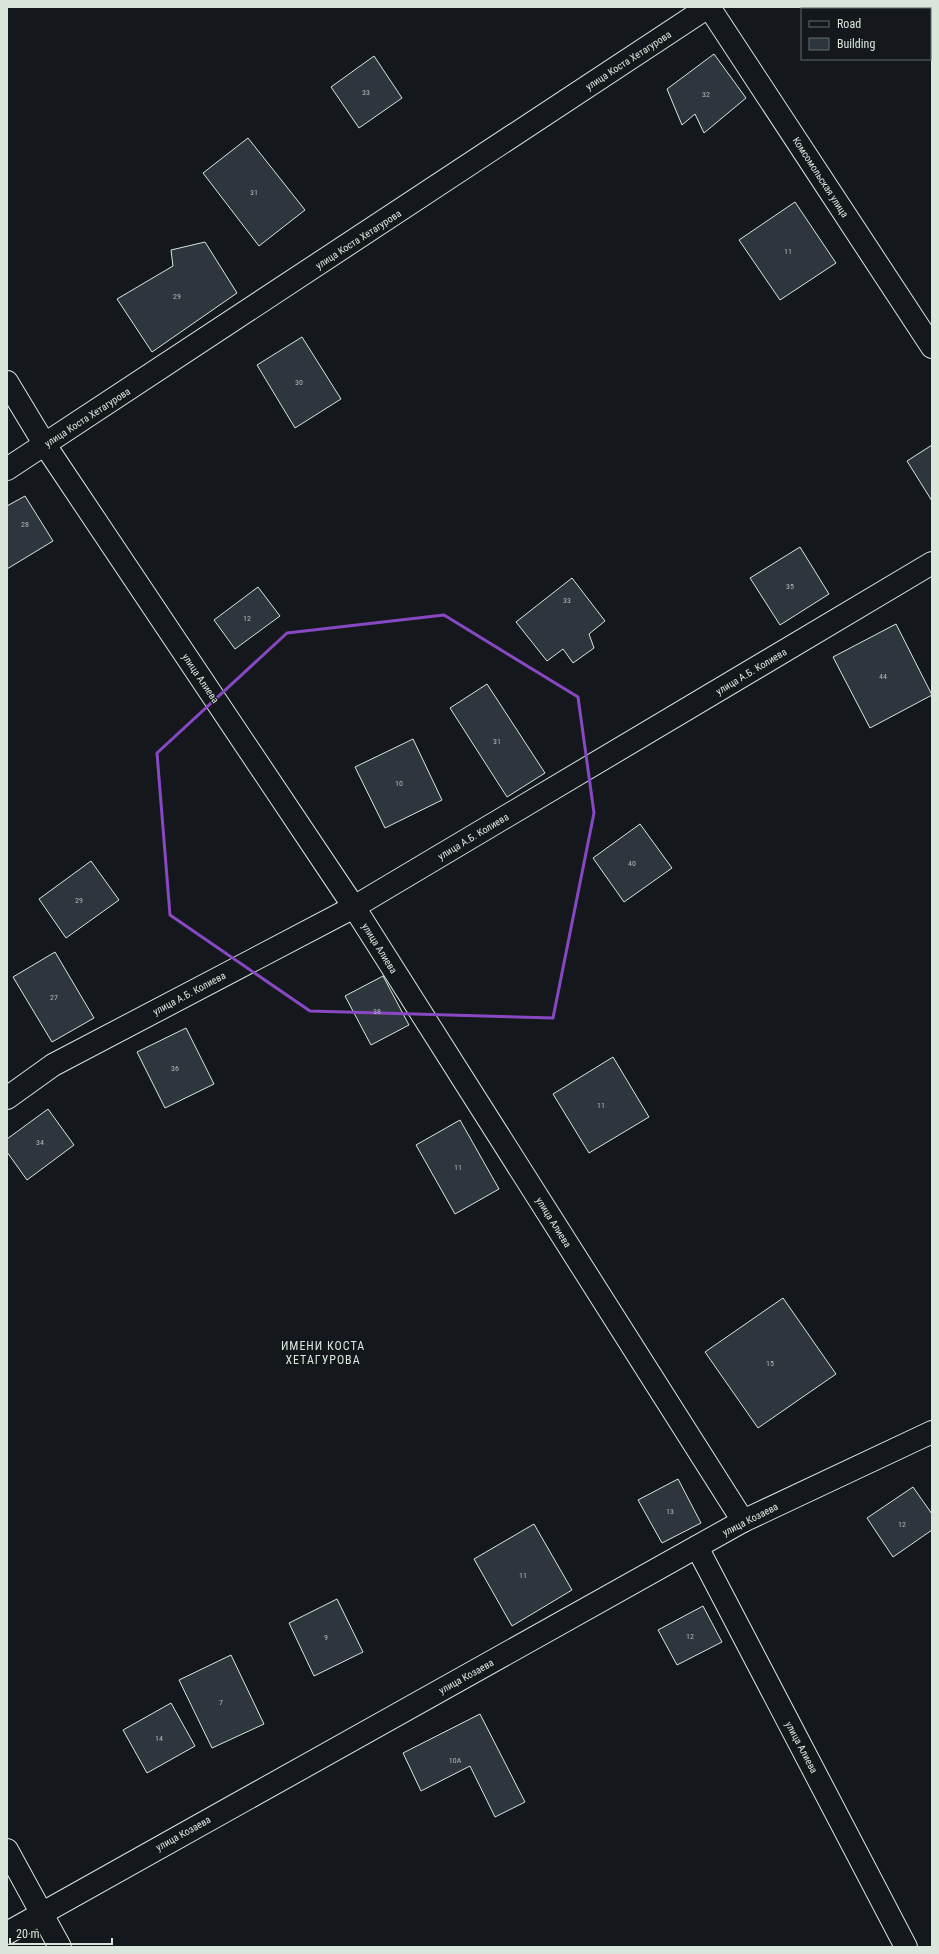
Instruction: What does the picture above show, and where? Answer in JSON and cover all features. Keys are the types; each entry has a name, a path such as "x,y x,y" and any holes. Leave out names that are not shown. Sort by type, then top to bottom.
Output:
{"street":[{"name":"Комсомольская улица","path":"708,7 932,347"},
{"name":"улица Коста Хетагурова","path":"7,469 708,7"},
{"name":"улица Алиева","path":"7,382 45,445 354,907 743,1521"},
{"name":"улица А.Б. Колиева","path":"7,1098 53,1065 354,907 932,563"},
{"name":"улица Козаева","path":"7,1933 42,1912 743,1521 932,1432"},
{"name":"улица Алиева","path":"697,1547 906,1947"},
{"path":"7,1850 60,1947"}],"highlighted area":[{"path":"444,615 578,697 594,813 553,1018 310,1011 170,915 157,753 287,633"}],"building":[{"path":"816,7 880,8 816,8"},
{"path":"714,54 746,98 704,133 695,114 682,125 667,89"},
{"path":"374,56 402,98 359,128 331,87"},
{"path":"248,138 305,210 259,246 203,173"},
{"path":"795,202 836,263 780,300 739,240"},
{"path":"205,242 237,293 152,352 117,299 173,266 171,250"},
{"path":"302,337 341,399 295,428 257,365"},
{"path":"932,445 932,501 907,461"},
{"path":"25,496 53,541 7,569 7,506"},
{"path":"800,547 829,594 780,625 750,578"},
{"path":"572,578 605,621 589,634 594,648 573,663 563,649 547,661 516,622"},
{"path":"258,587 280,616 235,649 214,620"},
{"path":"896,624 932,695 870,728 833,657"},
{"path":"487,684 545,773 507,797 450,708"},
{"path":"413,739 442,800 385,828 355,767"},
{"path":"640,824 672,868 624,902 593,858"},
{"path":"91,861 119,900 66,938 39,899"},
{"path":"55,952 94,1018 52,1042 13,977"},
{"path":"383,976 409,1025 371,1045 345,996"},
{"path":"186,1028 214,1084 165,1108 137,1052"},
{"path":"613,1057 649,1117 589,1153 553,1094"},
{"path":"48,1109 74,1145 27,1180 7,1152 7,1139"},
{"path":"460,1120 499,1189 455,1214 416,1145"},
{"path":"783,1298 836,1374 758,1428 705,1352"},
{"path":"678,1479 701,1523 662,1543 638,1500"},
{"path":"913,1487 932,1514 932,1530 893,1557 867,1518"},
{"path":"534,1524 572,1590 512,1626 474,1559"},
{"path":"337,1599 363,1652 314,1676 289,1623"},
{"path":"703,1606 722,1642 677,1665 658,1630"},
{"path":"231,1655 264,1724 212,1748 179,1680"},
{"path":"171,1703 195,1746 147,1773 123,1730"},
{"path":"480,1714 525,1802 495,1817 470,1766 421,1791 403,1753"}],"district":[{"name":"ИМЕНИ КОСТА ХЕТАГУРОВА","path":"323,1353"}]}
